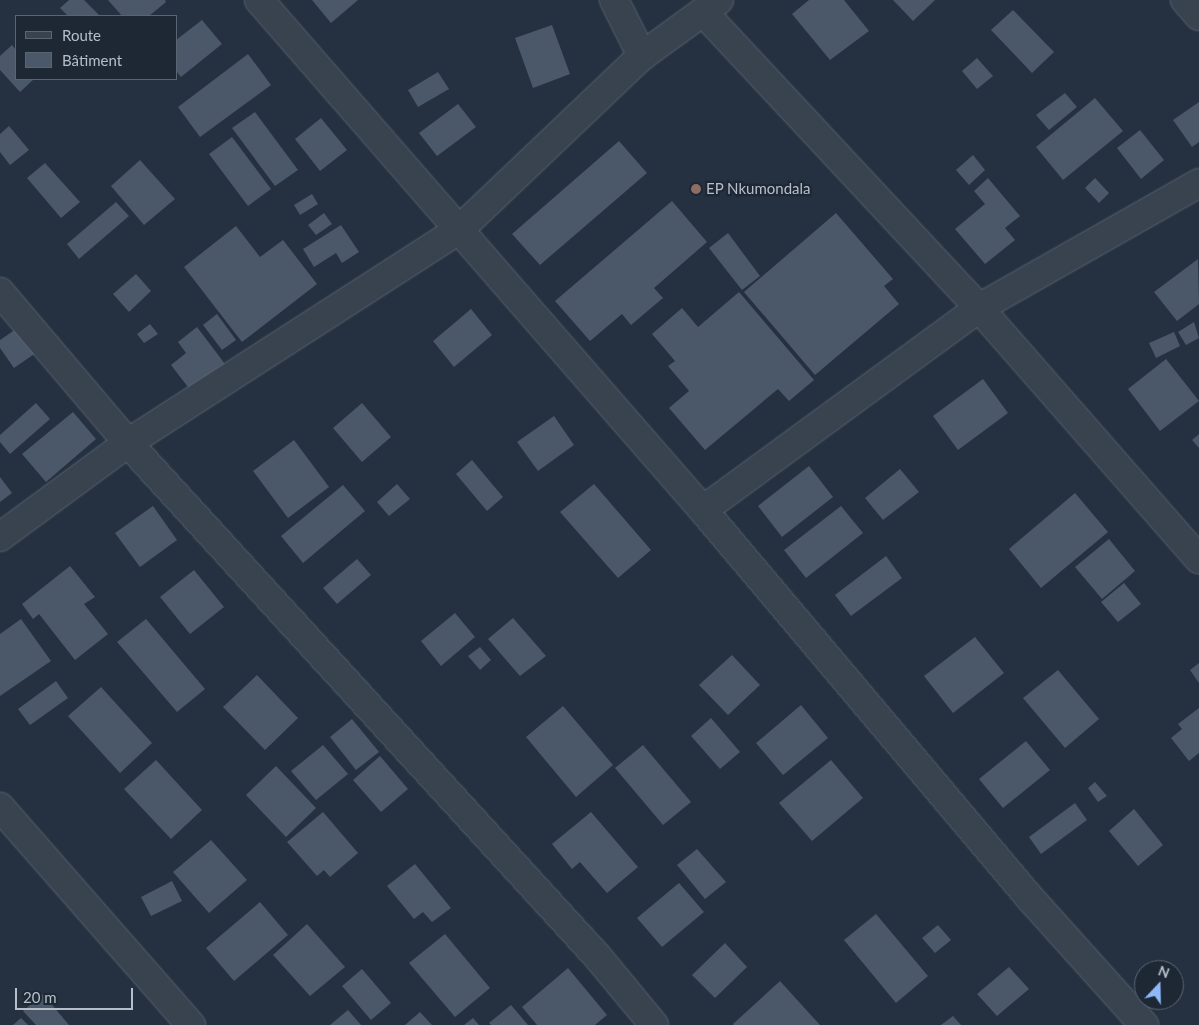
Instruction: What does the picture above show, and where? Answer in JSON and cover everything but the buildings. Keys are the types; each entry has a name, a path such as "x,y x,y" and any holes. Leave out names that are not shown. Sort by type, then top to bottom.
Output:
{"street":[{"path":"259,0 703,510 1030,898 1144,1025"},
{"path":"614,0 642,56"},
{"path":"1185,0 1199,16"},
{"path":"0,536 128,443 459,230 642,56 711,7 1199,559"},
{"path":"703,510 979,308 1199,183"},
{"path":"0,292 128,443 597,956 654,1025"},
{"path":"0,807 191,1025"}],"place":[{"name":"EP Nkumondala","path":"696,189"}]}
